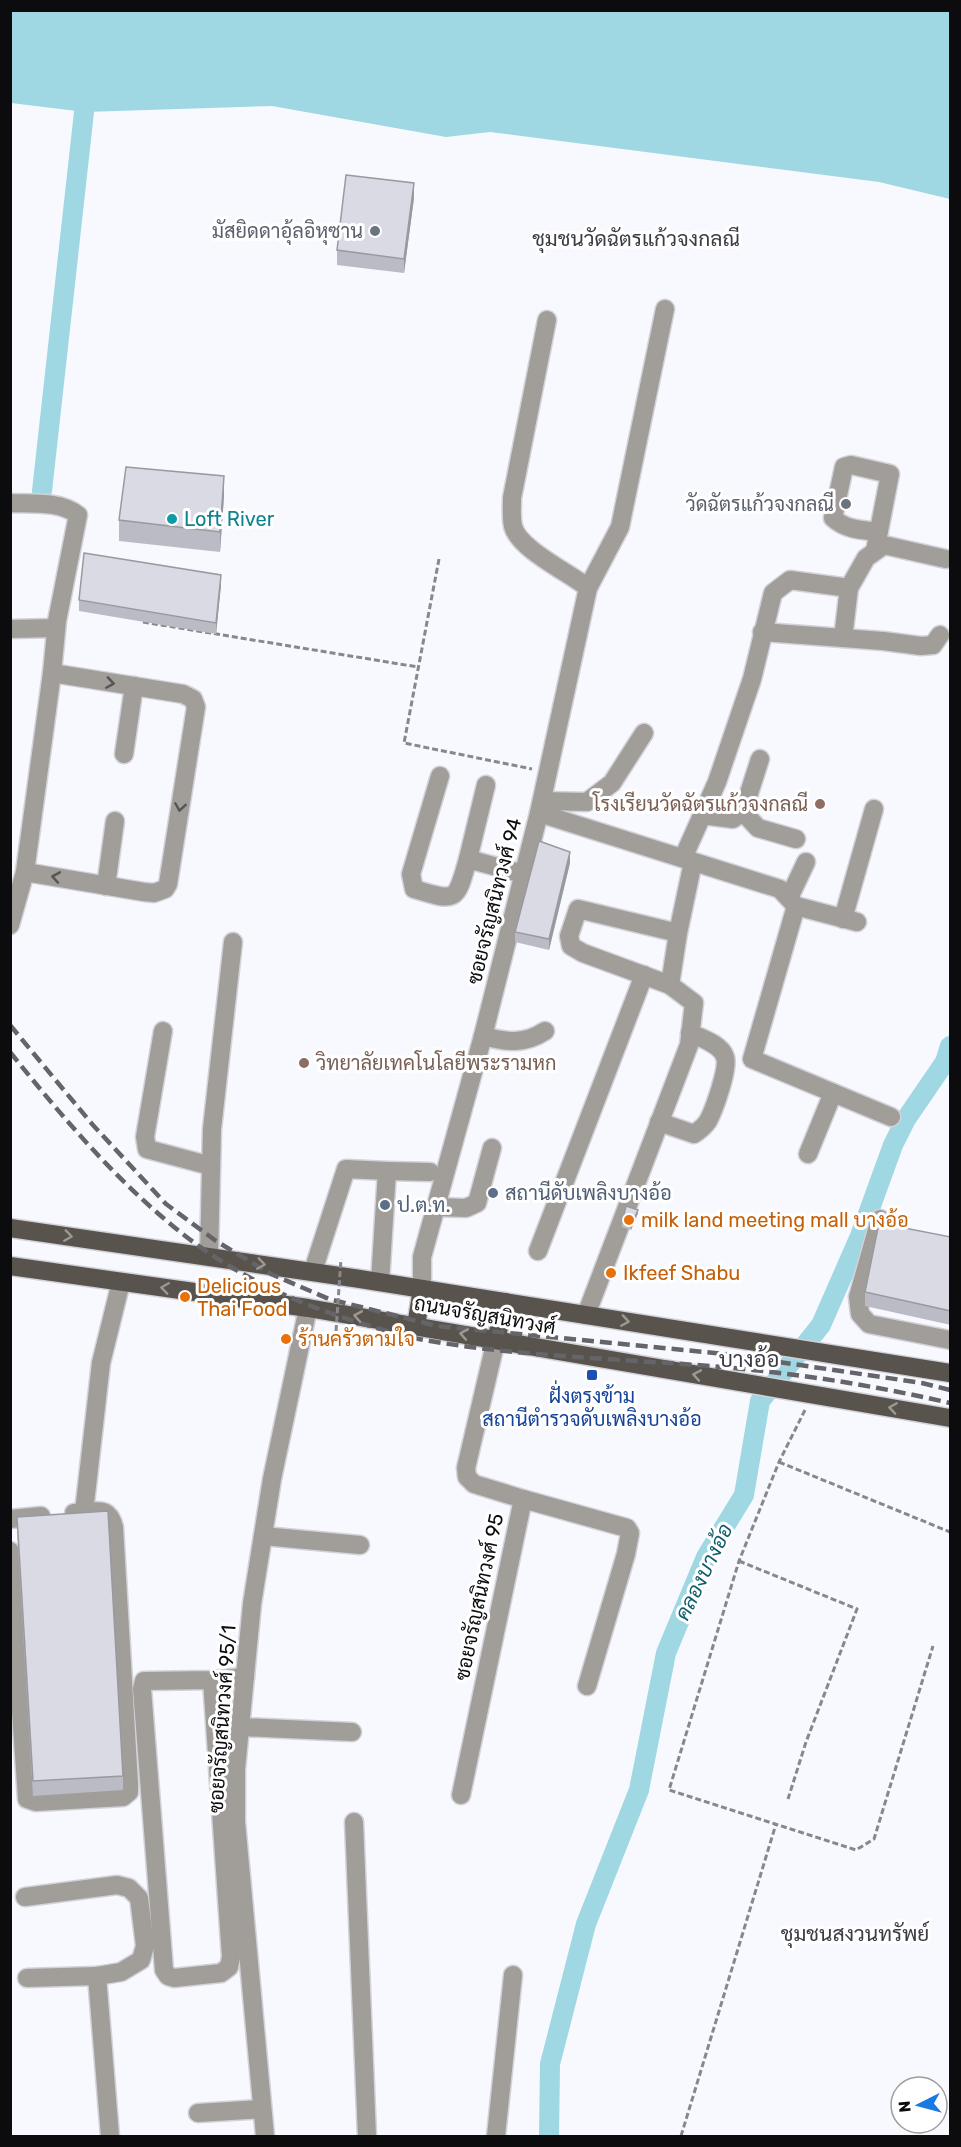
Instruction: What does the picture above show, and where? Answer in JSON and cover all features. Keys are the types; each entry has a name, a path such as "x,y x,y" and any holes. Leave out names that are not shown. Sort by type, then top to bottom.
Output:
{"main road":[{"name":"ถนนจรัญสนิทวงศ์","path":"10,1228 313,1271 951,1373"},
{"name":"ถนนจรัญสนิทวงศ์","path":"10,1266 308,1308 951,1418"},
{"path":"416,1326 422,1289"},
{"path":"496,1340 505,1302"}],"street":[{"name":"ซอยจรัญสนิทวงศ์ 94","path":"422,1289 421,1265 483,1036 549,773 588,588 620,527 665,309"},
{"path":"547,320 513,498 513,528 525,543 561,572 577,578 588,588"},
{"path":"10,503 52,505 69,508 78,515 56,628 52,673 24,872 10,925"},
{"path":"875,551 879,532"},
{"path":"843,638 849,588 866,558 875,551 884,545 946,560"},
{"path":"670,984 688,860 702,815 717,782 752,679 773,593 790,580 849,588"},
{"path":"10,629 56,628"},
{"path":"762,632 921,646 933,645 940,634"},
{"path":"24,872 154,893 165,889 168,884 196,707 190,696 52,673"},
{"path":"124,754 134,686"},
{"path":"540,807 587,802 612,783 644,733"},
{"path":"702,815 733,819 743,812 760,759"},
{"path":"440,776 411,874 414,889 446,899 460,887 486,785"},
{"path":"540,807 688,860 780,889 793,902 850,920 874,809"},
{"path":"743,812 758,828 796,839"},
{"path":"106,886 115,821"},
{"path":"468,859 523,874"},
{"path":"806,862 793,902 752,1059 891,1117"},
{"path":"586,1315 689,1045 694,1003 670,984 584,953 571,946 569,936 578,909 678,933"},
{"path":"209,1256 212,1129 232,942"},
{"path":"538,1251 644,975"},
{"path":"163,1031 145,1137 147,1149 211,1166"},
{"path":"483,1036 507,1042 534,1038 545,1031"},
{"path":"659,1122 694,1134 702,1129 709,1120 725,1070 725,1056 718,1047 690,1033"},
{"path":"808,1154 833,1093"},
{"path":"435,1207 466,1208 477,1203 492,1148"},
{"path":"313,1271 346,1169 430,1172"},
{"path":"380,1282 387,1171"},
{"path":"880,1219 858,1297 860,1314 869,1324 951,1340"},
{"path":"84,1512 101,1363 121,1282"},
{"name":"ซอยจรัญสนิทวงศ์ 95/1","path":"265,2136 236,1822 236,1769 252,1604 272,1479 308,1308"},
{"name":"ซอยจรัญสนิทวงศ์ 95","path":"461,1795 523,1499 474,1484 467,1477 466,1468 496,1340"},
{"path":"523,1499 627,1528 630,1533 626,1554 587,1686"},
{"path":"10,1519 84,1512 106,1513 111,1517 114,1527 129,1784 129,1792 123,1797 36,1802 27,1799 10,1551"},
{"path":"263,1536 360,1545"},
{"path":"212,1680 231,1957 228,1967 221,1973 174,1978 168,1976 164,1970 142,1689 144,1682 245,1677"},
{"path":"241,1727 352,1732"},
{"path":"354,1822 367,2136"},
{"path":"24,1897 117,1885 129,1888 139,1898 145,1946 141,1960 121,1972 97,1976 27,1978"},
{"path":"496,2136 513,1975"},
{"path":"97,1976 110,2136"},
{"path":"198,2113 262,2109"}],"path":[{"path":"439,559 404,743 549,773"},
{"path":"136,621 418,667"},
{"path":"336,1331 341,1259"},
{"path":"812,1395 779,1462 739,1561 669,1790 856,1850 874,1839 933,1647"},
{"path":"779,1462 951,1532"},
{"path":"739,1561 857,1609 806,1742 788,1799"},
{"path":"681,2136 776,1824"}],"water":[{"path":"11,10 950,11 950,199 879,182 490,132 446,137 272,106 85,112 11,103"}],"building":[{"name":"มัสยิดดาอุ้ลอิหุซาน","path":"346,175 414,183 404,259 337,250"},
{"name":"Loft River","path":"126,467 224,476 220,532 119,520"},
{"path":"84,553 221,575 216,623 79,600"},
{"path":"539,841 570,852 549,939 515,932"},
{"name":"milk land meeting mall บางอ้อ","path":"626,1206 638,1210 631,1226 622,1223"},
{"path":"879,1223 951,1237 951,1311 865,1292"},
{"path":"108,1511 123,1776 33,1781 17,1517"}],"waterway":[{"path":"42,491 87,85"},
{"name":"คลองบางอ้อ","path":"549,2136 550,2064 586,1924 639,1790 666,1653 706,1557 744,1495 760,1401 821,1325 860,1236 893,1145 906,1119 945,1062 950,1046"}],"railway":[{"path":"10,1025 92,1124 166,1204 216,1241 271,1274 329,1299 437,1326 725,1354 922,1383 950,1390"},
{"path":"10,1052 92,1149 136,1193 184,1235 248,1277 319,1309 408,1337 451,1344 536,1354 778,1373 901,1392 950,1403"}],"place":[{"name":"มัสยิดดาอุ้ลอิหุซาน","path":"375,231"},
{"name":"วัดฉัตรแก้วจงกลณี","path":"846,504"},
{"name":"Loft River","path":"172,519"},
{"name":"โรงเรียนวัดฉัตรแก้วจงกลณี","path":"820,804"},
{"name":"วิทยาลัยเทคโนโลยีพระรามหก","path":"304,1063"},
{"name":"สถานีดับเพลิงบางอ้อ","path":"493,1193"},
{"name":"ป.ต.ท.","path":"385,1205"},
{"name":"milk land meeting mall บางอ้อ","path":"629,1220"},
{"name":"Ikfeef Shabu","path":"611,1273"},
{"name":"Delicious Thai Food","path":"185,1297"},
{"name":"ร้านครัวตามใจ","path":"286,1339"},
{"name":"ฝั่งตรงข้าม สถานีตำรวจดับเพลิงบางอ้อ","path":"592,1375"}],"district":[{"name":"ชุมชนวัดฉัตรแก้วจงกลณี","path":"636,239"},
{"name":"บางอ้อ","path":"749,1359"},
{"name":"ชุมชนสงวนทรัพย์","path":"855,1934"}]}
